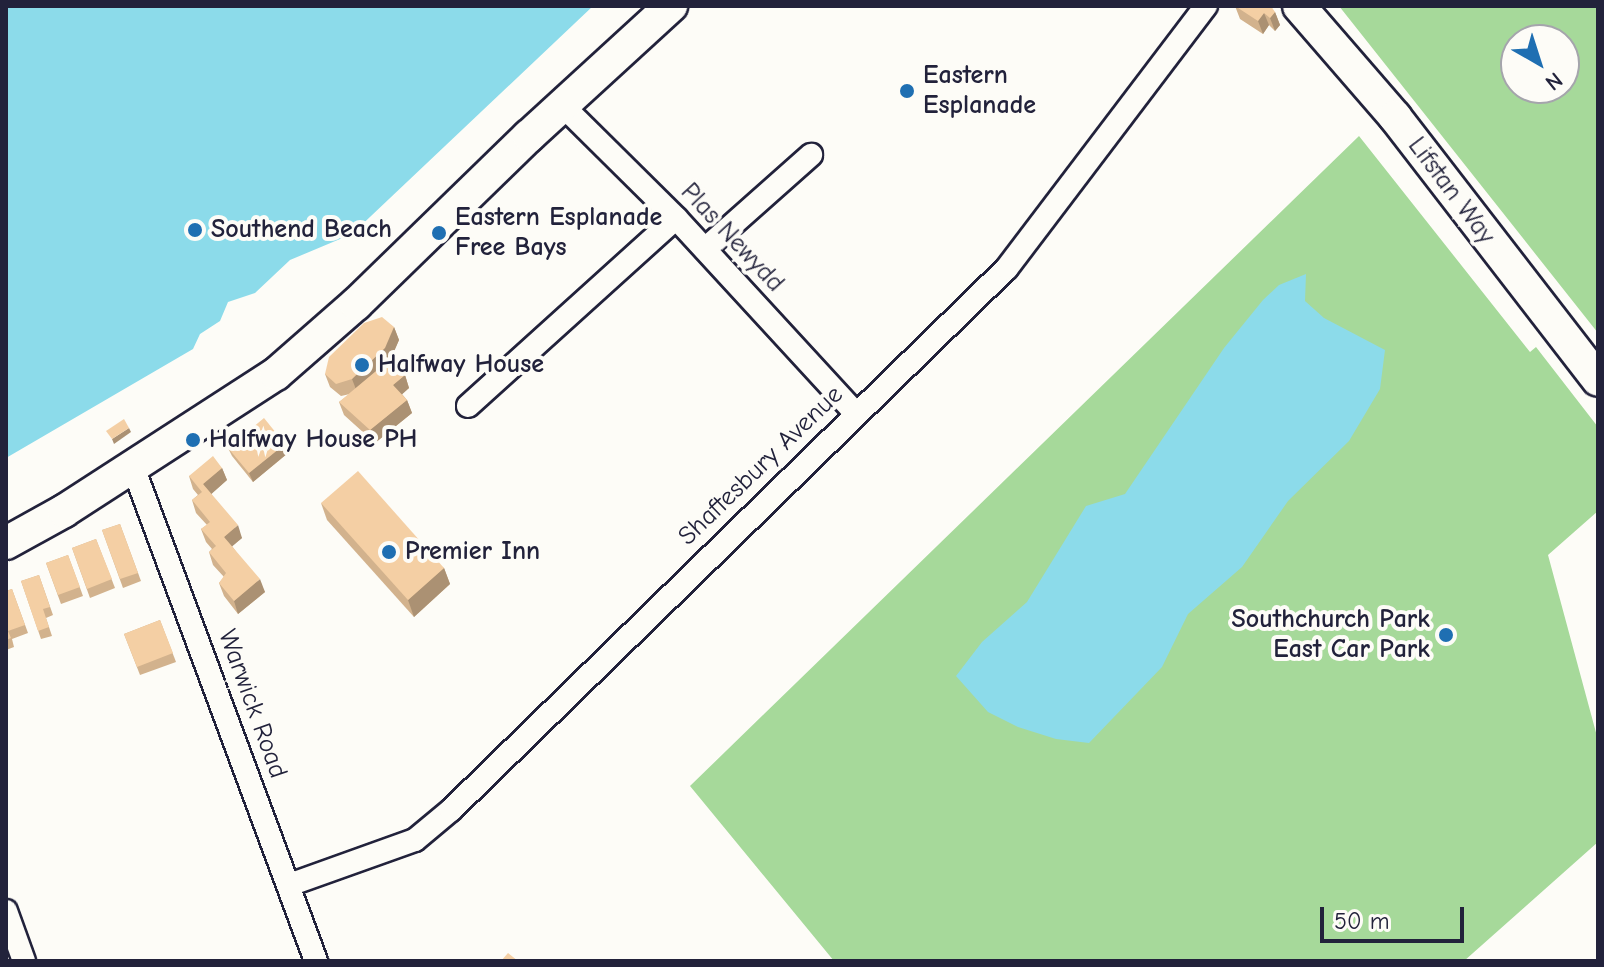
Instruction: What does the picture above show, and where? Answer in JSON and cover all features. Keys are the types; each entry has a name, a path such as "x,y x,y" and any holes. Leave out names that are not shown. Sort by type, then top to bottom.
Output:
{"main road":[{"path":"6,543 133,467 276,374 671,6"},
{"name":"Lifstan Way","path":"1299,6 1395,117 1598,380"}],"street":[{"name":"Shaftesbury Avenue","path":"289,885 426,833 1007,268 1206,6"},
{"name":"Plas Newydd","path":"562,105 676,218 856,414"},
{"path":"705,249 813,157"},
{"path":"468,406 676,218"},
{"name":"Warwick Road","path":"133,467 316,961"},
{"path":"6,911 24,961"}],"green space":[{"path":"1339,6 1598,6 1598,333"},
{"path":"1359,136 1530,352 1536,347 1598,427 1598,511 1548,555 1598,740 1598,842 1464,961 834,961 690,786"}],"water":[{"name":"Southend Beach","path":"6,6 593,6 352,234 290,260 255,293 228,302 220,321 200,334 193,349 6,458"},
{"path":"1306,274 1305,301 1324,318 1385,350 1380,389 1349,441 1288,501 1242,567 1188,614 1162,667 1089,743 1056,739 1018,727 988,712 956,676 982,642 1027,602 1086,506 1125,494 1224,348 1263,300 1279,285"}],"building":[{"path":"1235,6 1271,6 1275,12 1270,18 1264,13 1258,21"},
{"path":"382,317 394,327 385,348 352,379 336,384 325,374 329,357 364,323"},
{"path":"388,361 405,375 393,385 407,400 370,430 339,402"},
{"path":"264,418 285,444 249,473 228,448"},
{"path":"124,419 129,428 112,439 106,431"},
{"path":"213,456 222,468 203,484 238,525 224,537 260,579 234,601 219,583 226,573 209,552 216,546 201,529 210,522 192,500 202,492 189,476"},
{"name":"Premier Inn","path":"358,471 444,568 408,600 321,503"},
{"path":"120,524 138,573 120,579 102,530"},
{"path":"96,539 112,579 87,589 72,548"},
{"path":"68,555 80,587 58,595 46,563"},
{"path":"39,575 50,607 43,609 49,627 38,631 21,581"},
{"path":"12,589 25,625 8,631 11,638 6,640 6,591"},
{"path":"160,620 173,653 137,667 124,634"},
{"path":"508,953 518,961 501,961"}],"place":[{"name":"Eastern Esplanade","path":"907,91"},
{"name":"Southend Beach","path":"195,230"},
{"name":"Eastern Esplanade Free Bays","path":"439,233"},
{"name":"Halfway House","path":"362,365"},
{"name":"Halfway House PH","path":"193,440"},
{"name":"Premier Inn","path":"389,552"},
{"name":"Southchurch Park East Car Park","path":"1446,635"}]}
